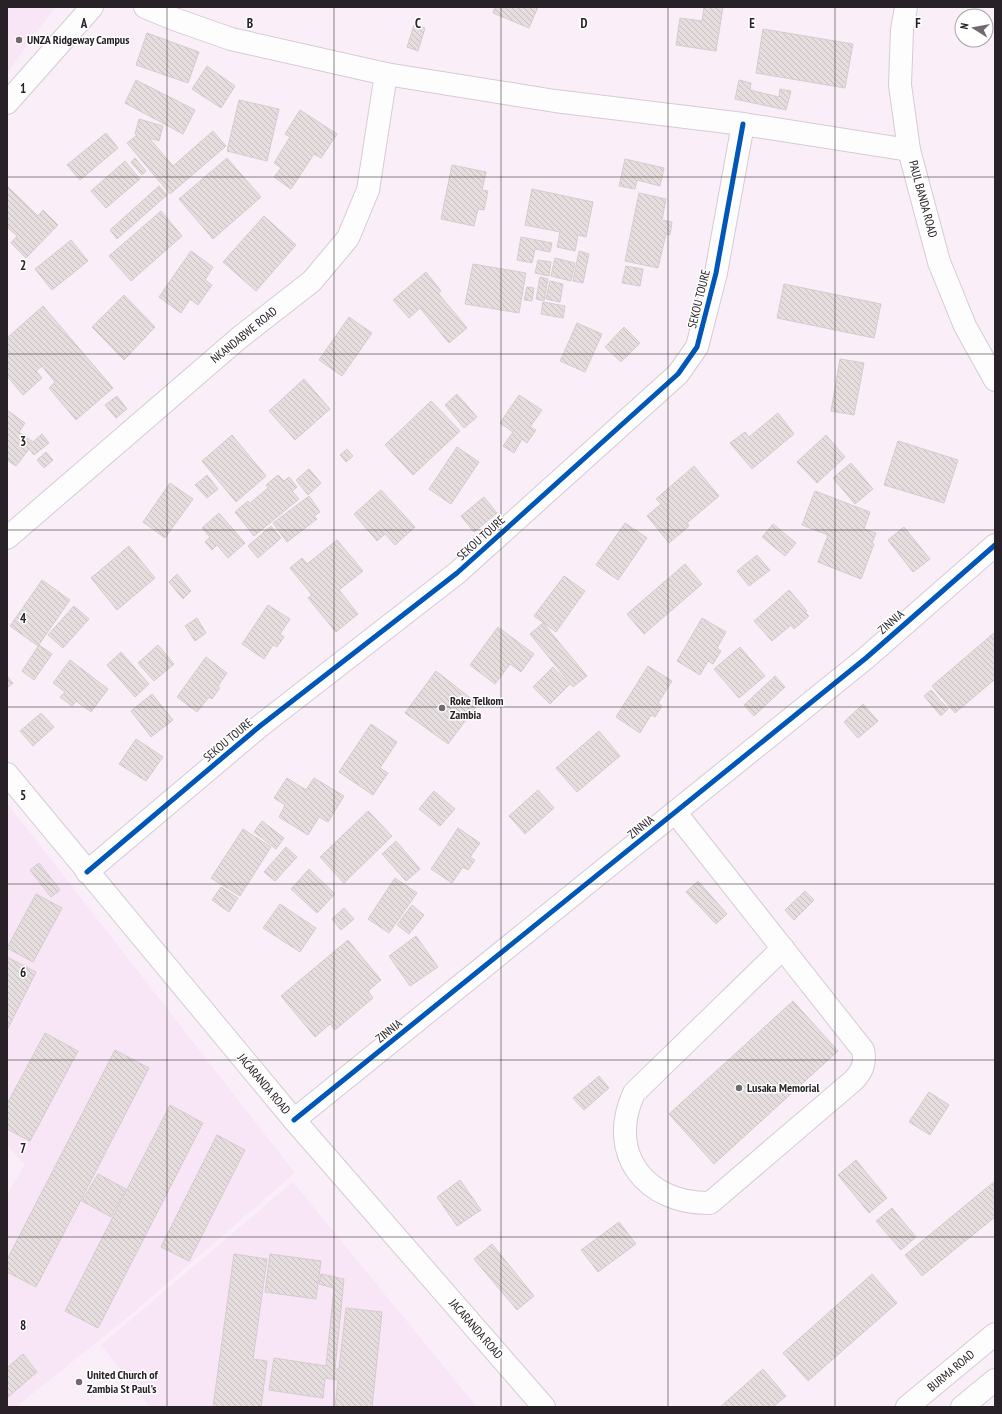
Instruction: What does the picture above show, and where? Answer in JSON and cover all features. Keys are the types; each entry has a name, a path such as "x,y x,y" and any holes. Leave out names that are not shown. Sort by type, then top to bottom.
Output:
{"street":[{"path":"7,103 92,7"},
{"path":"145,7 174,19 231,38 386,74 555,101 743,124 909,150"},
{"name":"PAUL BANDA ROAD","path":"906,7 902,30 900,86 909,150 939,262 965,326 995,380"},
{"name":"NKANDABWE ROAD","path":"7,538 239,338 312,281 348,238 368,190 386,74"},
{"name":"SEKOU TOURE","path":"87,872 260,726 457,573 678,374 697,347 716,274 743,124"},
{"name":"ZINNIA","path":"294,1120 866,658 995,545"},
{"name":"JACARANDA ROAD","path":"7,774 294,1120 544,1407"},
{"path":"675,812 783,948 863,1050 864,1063 861,1073 710,1203 680,1200 665,1195 652,1187 641,1176 633,1164 627,1150 625,1121 628,1106 634,1093 783,948"},
{"name":"BURMA ROAD","path":"907,1407 995,1334"},
{"path":"962,1407 995,1380"}],"shaded area":[{"name":"UNZA Ridgeway Campus","path":"7,7 55,7 7,73"},
{"path":"7,803 295,1173 133,1313 16,1407 7,1407 7,1194 25,1165 7,1145"},
{"path":"293,1182 477,1407 150,1407 101,1345"}],"building":[{"path":"495,7 538,7 529,28 493,13"},
{"path":"704,7 723,7 716,51 676,45 680,18 702,21"},
{"path":"414,25 425,28 418,51 407,47"},
{"path":"763,29 853,44 845,88 756,73"},
{"path":"147,33 199,52 188,83 136,65"},
{"path":"207,66 235,86 221,108 192,89"},
{"path":"136,80 195,110 183,134 125,103"},
{"path":"739,80 751,83 750,90 779,97 780,89 791,91 786,110 735,99"},
{"path":"239,100 279,109 267,161 227,151"},
{"path":"300,110 337,134 321,158 314,154 291,189 274,177 281,168 274,163 290,137 285,134"},
{"path":"139,119 163,126 159,141 149,138 173,166 213,131 226,146 170,194 127,143 137,135 135,134"},
{"path":"106,133 118,148 80,180 67,165"},
{"path":"135,158 146,171 142,175 131,162"},
{"path":"227,158 261,197 213,239 179,199"},
{"path":"625,159 664,168 660,186 637,180 635,189 619,186"},
{"path":"125,161 140,179 106,208 91,191"},
{"path":"452,165 486,172 482,190 488,191 484,210 478,209 474,226 441,219"},
{"path":"7,186 38,216 43,210 58,225 26,258 11,243 17,236 7,227"},
{"path":"159,186 167,195 117,239 110,230"},
{"path":"532,189 593,202 586,237 578,235 575,251 557,247 560,232 525,225"},
{"path":"639,193 666,199 662,220 672,222 670,235 666,234 658,268 625,261"},
{"path":"161,211 182,236 131,281 109,256"},
{"path":"264,216 296,245 256,291 223,262"},
{"path":"521,237 552,243 550,252 535,249 532,263 517,260"},
{"path":"71,240 88,261 52,290 35,269"},
{"path":"191,251 213,267 205,280 212,285 198,305 190,299 181,313 159,297"},
{"path":"579,251 589,254 583,283 573,281"},
{"path":"555,258 575,263 571,281 551,276"},
{"path":"538,260 551,262 549,276 535,273"},
{"path":"473,264 526,273 519,313 465,304"},
{"path":"626,266 643,269 640,286 622,283"},
{"path":"426,272 441,291 438,293 467,328 449,343 420,308 409,318 393,300"},
{"path":"540,277 548,279 544,301 536,299"},
{"path":"550,281 563,284 560,302 546,299"},
{"path":"784,284 881,304 874,338 777,318"},
{"path":"527,287 534,288 532,301 524,300"},
{"path":"124,295 155,327 124,360 92,327"},
{"path":"543,302 565,306 563,318 541,314"},
{"path":"43,306 113,388 76,420 49,388 55,382 42,366 36,371 42,378 23,395 7,376 7,338"},
{"path":"349,317 372,333 342,376 319,360"},
{"path":"577,323 602,334 585,372 560,361"},
{"path":"624,327 640,343 621,362 605,347"},
{"path":"840,359 864,363 854,415 831,411"},
{"path":"304,379 330,409 295,440 269,411"},
{"path":"457,394 477,417 464,428 445,405"},
{"path":"519,395 542,410 530,427 536,430 527,443 522,439 514,453 503,446 513,432 500,423"},
{"path":"117,396 127,409 116,418 105,405"},
{"path":"431,401 460,431 413,475 385,445"},
{"path":"7,410 25,423 19,432 33,442 42,434 49,443 34,455 29,449 16,466 7,460"},
{"path":"778,413 794,434 752,469 730,443 745,432 749,437"},
{"path":"232,435 266,476 236,502 202,461"},
{"path":"826,435 845,457 817,483 797,462"},
{"path":"898,441 958,460 944,503 884,485"},
{"path":"457,447 479,462 451,504 429,489"},
{"path":"347,449 353,456 346,462 340,455"},
{"path":"46,452 53,460 44,468 37,460"},
{"path":"851,463 873,489 855,504 833,478"},
{"path":"694,466 719,496 687,523 689,526 669,543 647,516 661,504 656,499"},
{"path":"309,469 321,483 308,495 296,480"},
{"path":"207,475 218,489 207,498 195,485"},
{"path":"278,475 284,481 289,477 297,487 292,491 299,499 254,536 235,512 248,501 250,503 268,488 266,485"},
{"path":"170,483 193,499 165,538 143,522"},
{"path":"381,490 415,527 395,545 385,534 377,541 354,514"},
{"path":"815,491 870,512 864,529 876,533 872,543 874,544 861,579 818,562 828,535 802,525"},
{"path":"309,496 320,512 314,516 317,519 287,542 273,523"},
{"path":"484,497 497,513 474,532 461,516"},
{"path":"219,513 245,543 228,558 217,545 212,550 205,542 210,537 202,528"},
{"path":"625,523 647,538 618,580 596,565"},
{"path":"773,524 796,543 785,556 762,537"},
{"path":"271,526 281,538 258,558 248,546"},
{"path":"904,527 930,559 913,572 888,540"},
{"path":"337,540 363,571 339,590 358,614 336,632 308,598 312,595 290,568 302,558 307,564"},
{"path":"129,546 155,578 117,610 91,578"},
{"path":"757,555 770,570 749,586 737,571"},
{"path":"685,564 702,584 644,634 627,614"},
{"path":"177,574 191,591 183,599 169,582"},
{"path":"564,576 585,591 556,632 534,616"},
{"path":"42,580 70,600 38,646 10,626"},
{"path":"789,590 807,611 805,612 809,616 794,629 791,625 772,641 754,621"},
{"path":"268,605 290,619 280,634 284,637 277,647 273,645 264,659 242,644"},
{"path":"74,606 89,619 63,648 48,635"},
{"path":"197,618 206,633 195,641 185,626"},
{"path":"702,618 726,632 717,648 721,651 713,664 708,661 700,675 677,661"},
{"path":"543,623 587,676 573,687 530,634"},
{"path":"498,627 534,654 521,672 510,664 495,684 470,665"},
{"path":"995,632 995,679 955,713 932,686"},
{"path":"39,645 52,654 34,680 22,671"},
{"path":"158,645 174,664 154,681 138,663"},
{"path":"740,647 765,676 739,698 714,669"},
{"path":"121,652 149,684 135,697 107,665"},
{"path":"206,657 227,673 218,686 220,688 212,699 209,697 197,712 177,697"},
{"path":"70,660 108,689 91,712 76,701 72,706 60,697 65,692 53,683"},
{"path":"648,666 672,681 658,703 662,706 655,717 651,715 640,733 616,717"},
{"path":"553,667 570,684 550,704 533,687"},
{"name":"Roke Telkom Zambia","path":"436,671 478,704 448,744 405,713"},
{"path":"7,676 13,683 7,688"},
{"path":"775,676 785,687 754,716 744,705"},
{"path":"931,690 948,709 941,716 924,696"},
{"path":"152,694 173,720 151,737 131,711"},
{"path":"863,704 878,721 858,738 844,722"},
{"path":"41,713 54,727 33,746 20,731"},
{"path":"371,724 397,742 380,768 388,773 373,795 339,772"},
{"path":"599,731 620,756 577,792 556,768"},
{"path":"136,739 163,757 146,781 119,764"},
{"path":"287,778 306,790 314,778 344,796 328,822 319,817 308,835 279,817 285,805 274,798"},
{"path":"538,790 554,808 525,834 509,816"},
{"path":"434,791 455,809 440,826 419,809"},
{"path":"368,811 392,836 344,883 320,857"},
{"path":"262,821 284,838 276,849 254,832"},
{"path":"458,828 480,843 470,857 475,860 468,870 463,867 452,883 431,869"},
{"path":"243,829 271,847 240,896 211,878"},
{"path":"396,841 420,869 406,881 382,854"},
{"path":"286,847 297,857 275,881 264,872"},
{"path":"39,863 60,890 51,897 30,870"},
{"path":"309,869 335,894 317,913 291,889"},
{"path":"395,878 417,893 389,933 368,919"},
{"path":"698,881 727,914 716,924 686,892"},
{"path":"221,887 238,898 229,912 212,900"},
{"path":"805,891 814,900 794,920 785,910"},
{"path":"36,894 62,908 33,962 7,948"},
{"path":"280,904 316,928 300,952 263,928"},
{"path":"412,905 424,915 409,934 397,925"},
{"path":"344,908 354,919 341,930 332,919"},
{"path":"416,936 438,967 410,986 389,956"},
{"path":"348,940 381,980 368,991 373,998 335,1030 330,1024 315,1037 281,996"},
{"path":"7,957 36,972 7,1030"},
{"path":"793,1001 838,1051 714,1164 669,1114"},
{"path":"45,1033 78,1051 30,1141 7,1129 7,1104"},
{"path":"115,1050 149,1068 36,1287 7,1272 7,1260"},
{"path":"599,1076 609,1088 584,1110 573,1098"},
{"path":"929,1092 949,1105 930,1135 909,1122"},
{"path":"170,1105 203,1123 98,1328 65,1311"},
{"path":"217,1135 245,1150 189,1261 161,1247"},
{"path":"856,1160 887,1198 869,1213 838,1175"},
{"path":"98,1174 126,1189 111,1217 82,1201"},
{"path":"460,1180 481,1210 457,1226 437,1197"},
{"path":"995,1181 995,1217 922,1276 905,1255"},
{"path":"892,1208 916,1237 901,1250 876,1221"},
{"path":"619,1222 636,1244 598,1272 581,1250"},
{"path":"492,1244 534,1296 517,1310 474,1259"},
{"path":"234,1254 267,1259 253,1359 267,1361 261,1407 213,1407"},
{"path":"270,1254 321,1261 316,1299 265,1292"},
{"path":"321,1274 344,1279 335,1369 339,1369 346,1308 382,1312 372,1407 335,1407 338,1380 325,1378 323,1398 269,1390 274,1358 326,1366 334,1288 319,1284"},
{"path":"872,1274 897,1303 808,1381 783,1353"},
{"path":"23,1354 37,1372 7,1398 7,1368"},
{"path":"763,1369 786,1396 773,1407 720,1407"}],"cycle path":[{"path":"87,872 260,726 457,573 678,374 697,347 716,273 743,124"},
{"path":"294,1120 866,658 995,545"}],"place":[{"name":"UNZA Ridgeway Campus","path":"19,40"},
{"name":"Roke Telkom Zambia","path":"442,708"},
{"name":"Lusaka Memorial","path":"739,1088"},
{"name":"United Church of Zambia St Paul's","path":"79,1382"}]}
